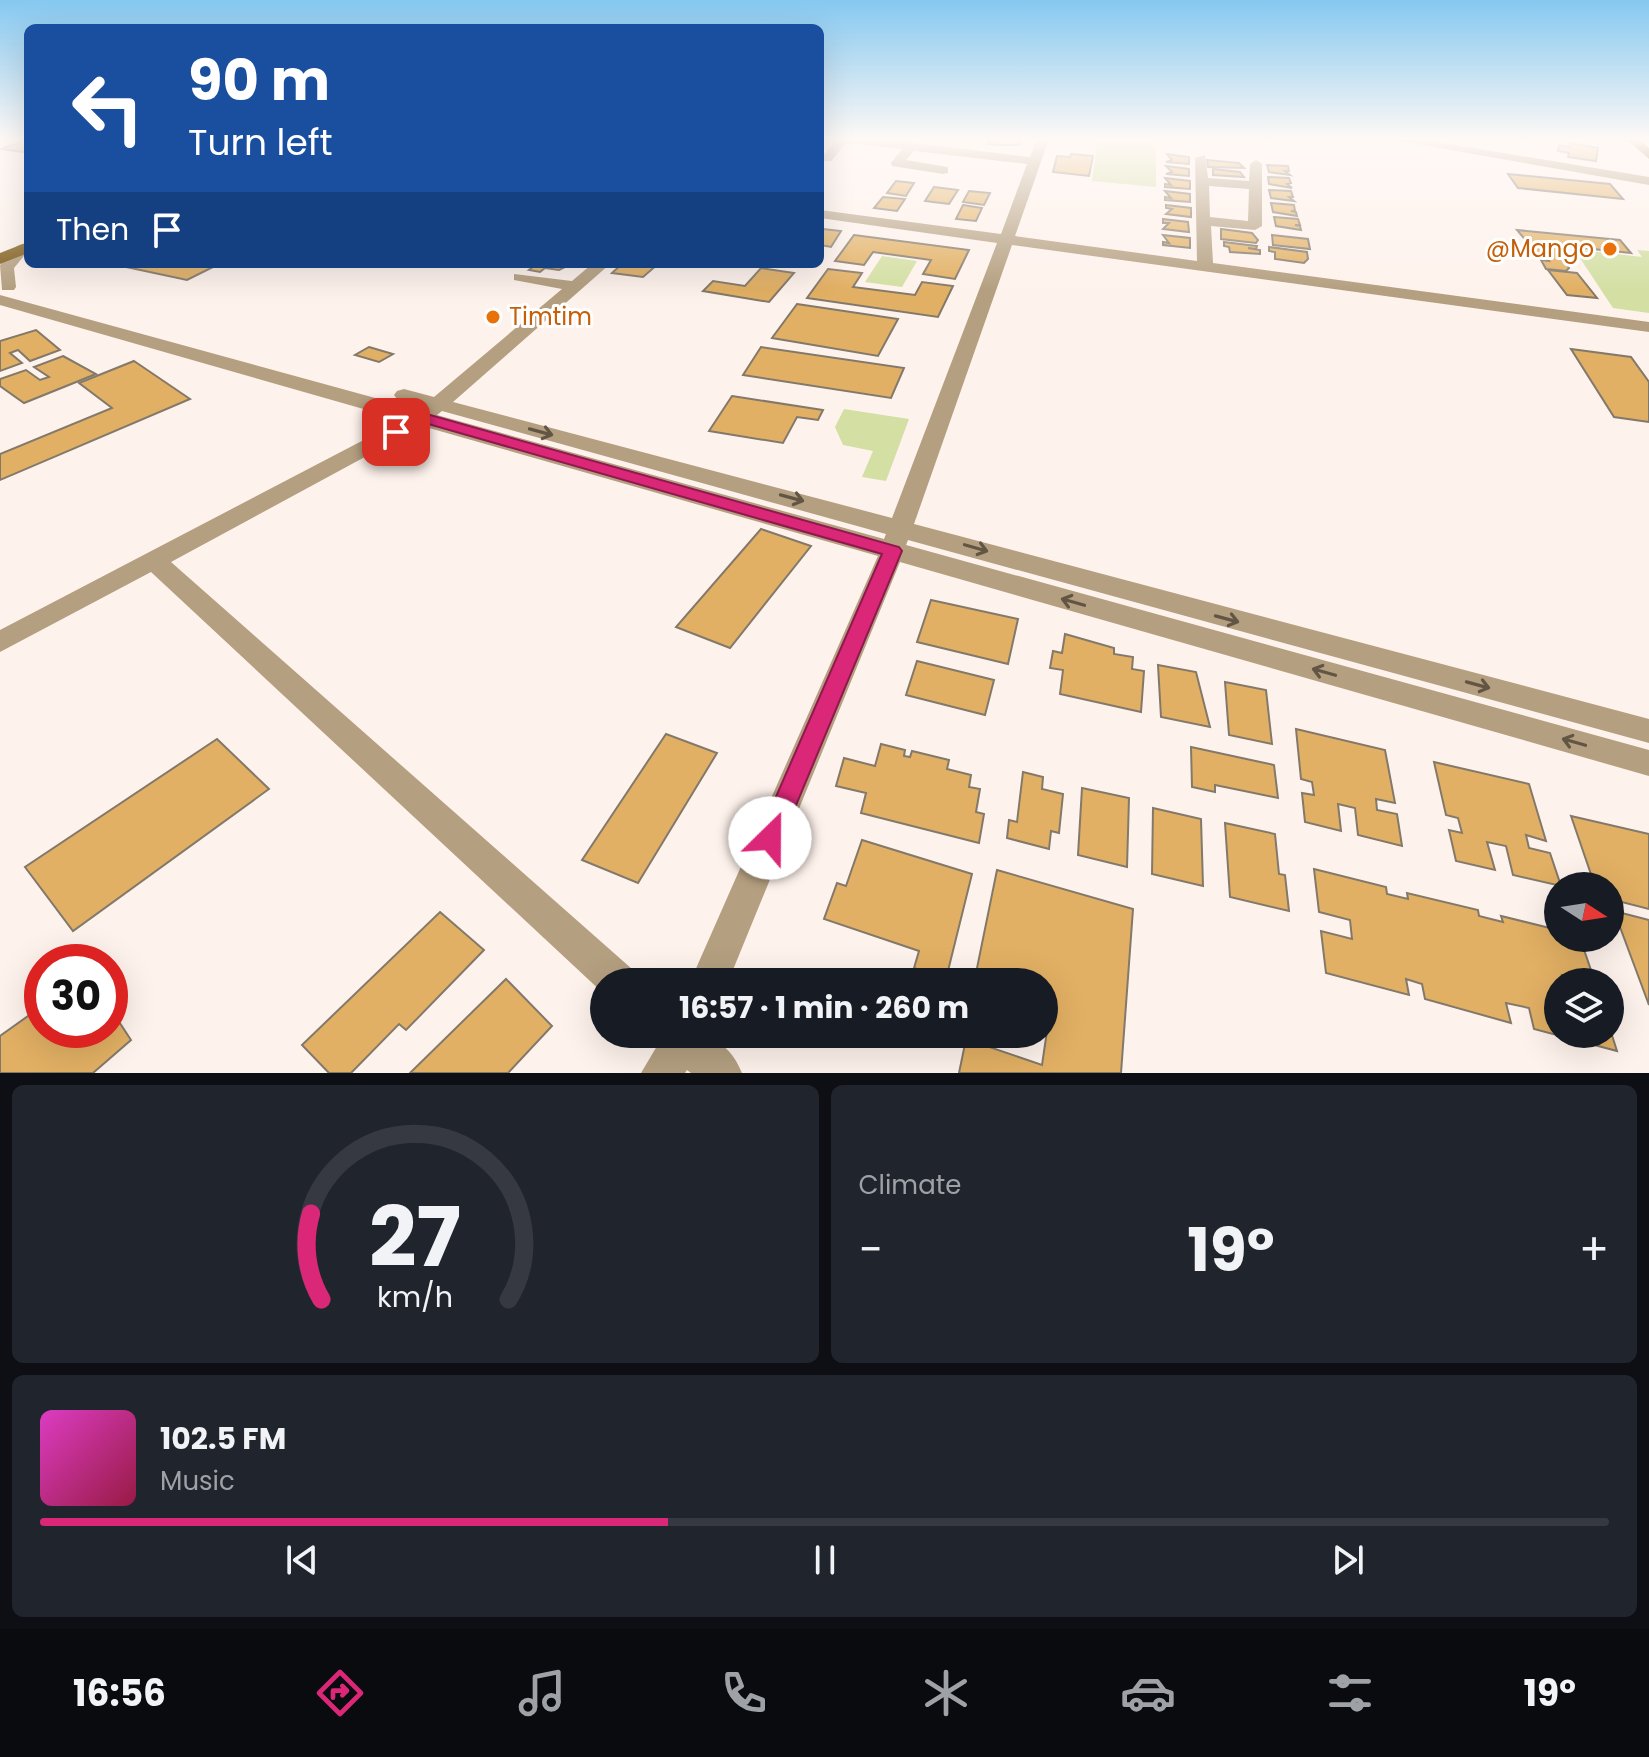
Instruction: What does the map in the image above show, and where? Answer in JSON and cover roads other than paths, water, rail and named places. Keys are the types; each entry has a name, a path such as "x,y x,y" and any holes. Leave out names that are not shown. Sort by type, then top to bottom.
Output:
{"main road":[{"path":"0,252 24,246"},
{"path":"0,259 24,247"}],"street":[{"path":"715,968 897,539 1025,189"},
{"path":"1202,189 1205,266"},
{"path":"1203,221 1255,226 1255,189"},
{"path":"824,215 1649,327"},
{"path":"24,248 6,268 3,291 897,539 1649,763"},
{"path":"0,642 431,411 570,278 593,268"},
{"path":"520,277 570,278"},
{"path":"897,539 1234,621 1649,731"},
{"path":"154,561 604,968"},
{"path":"661,1073 676,1048"},
{"path":"696,1048 722,1073"}],"place":[{"name":"@Mango","path":"1610,249"},
{"name":"Timtim","path":"493,317"}]}
